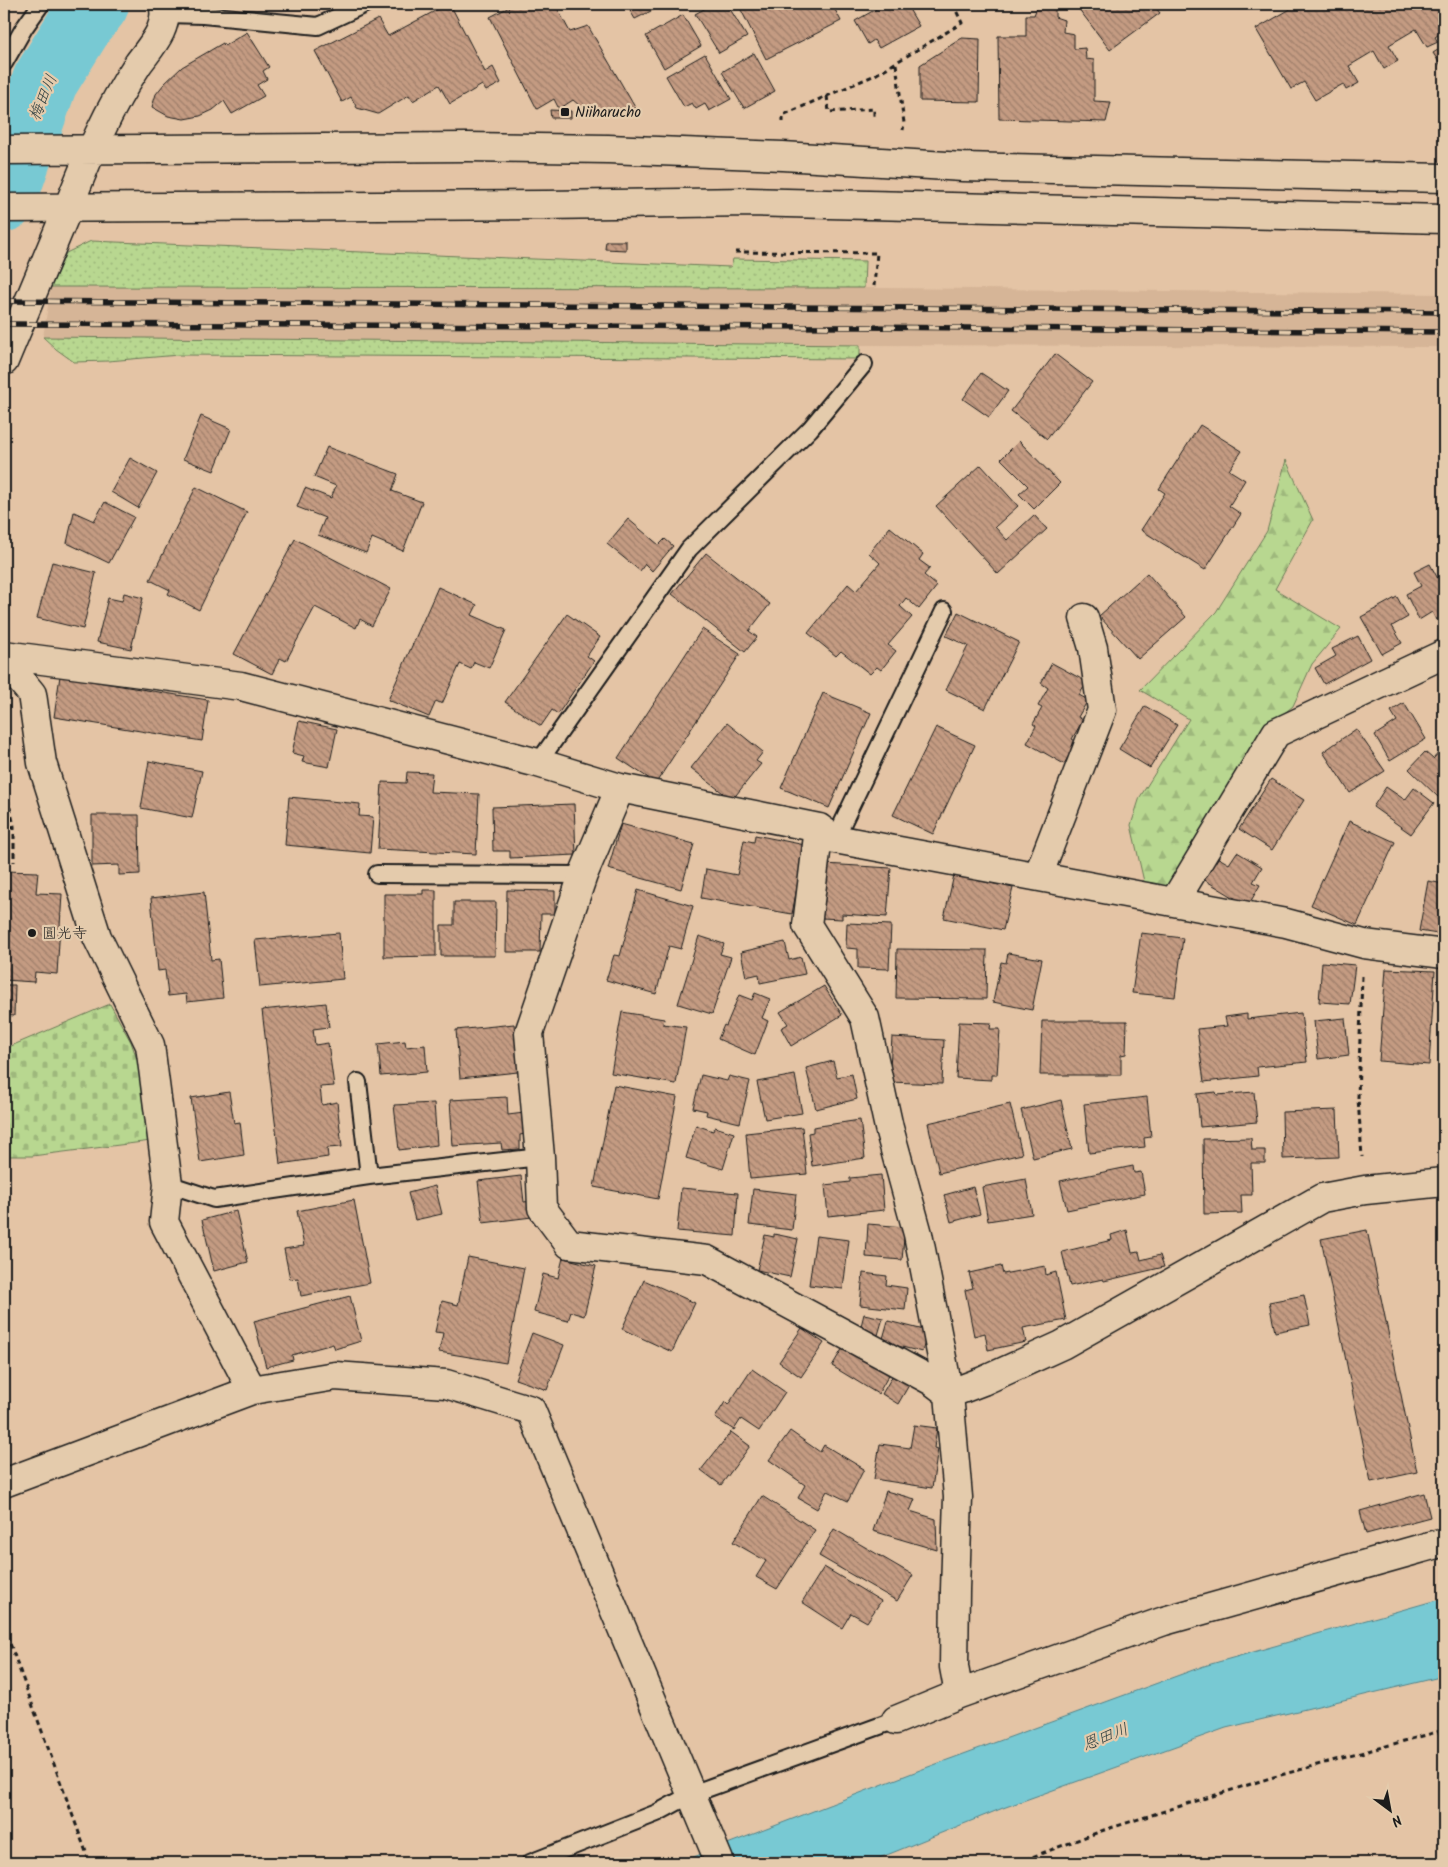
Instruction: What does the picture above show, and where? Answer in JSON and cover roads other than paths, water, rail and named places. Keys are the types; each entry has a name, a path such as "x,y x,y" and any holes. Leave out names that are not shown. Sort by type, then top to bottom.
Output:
{"street":[{"path":"4,361 91,150 120,92 160,32 164,9"},
{"path":"4,150 468,147 598,149 783,156 962,167 1444,178"},
{"path":"4,208 749,202 1444,219"},
{"path":"1038,876 1102,710 1093,648 1084,618"},
{"path":"1174,902 1276,733 1444,654"},
{"path":"4,655 241,686 538,763 620,788 827,834 1286,923 1364,944 1444,954"},
{"path":"4,660 32,694 42,763 97,937 150,1045 168,1184 164,1222 252,1390"},
{"path":"620,788 583,874 529,1033 540,1157 542,1208 568,1244 708,1260 932,1381 949,1394"},
{"path":"827,834 807,925 865,1018 889,1128 918,1234 949,1394 958,1496 954,1667 958,1694"},
{"path":"949,1394 983,1381 1062,1345 1322,1198 1365,1190 1444,1182"},
{"path":"4,1483 252,1390 335,1376 446,1384 531,1410 720,1863"},
{"path":"896,1720 958,1694 1164,1621 1444,1542"}],"lane":[{"path":"4,63 24,28 41,4"},
{"path":"164,9 203,15 318,26 365,4"},
{"path":"538,763 689,549 810,429 864,364"},
{"path":"827,834 944,611"},
{"path":"377,874 583,874"},
{"path":"358,1082 369,1176"},
{"path":"168,1184 214,1200 369,1176 540,1157"},
{"path":"530,1863 896,1720"}],"water":[{"name":"恩田川","path":"1444,1598 1444,1676 1226,1728 1003,1808 867,1863 678,1863 920,1770 1204,1666"}],"waterway":[{"name":"梅田川","path":"4,199 45,81 81,23 96,4"}],"railway":[{"path":"4,301 1444,312"},
{"path":"4,324 861,327 1444,332"}],"place":[{"name":"Niiharucho","path":"565,112"},
{"name":"圓光寺","path":"32,933"}]}
